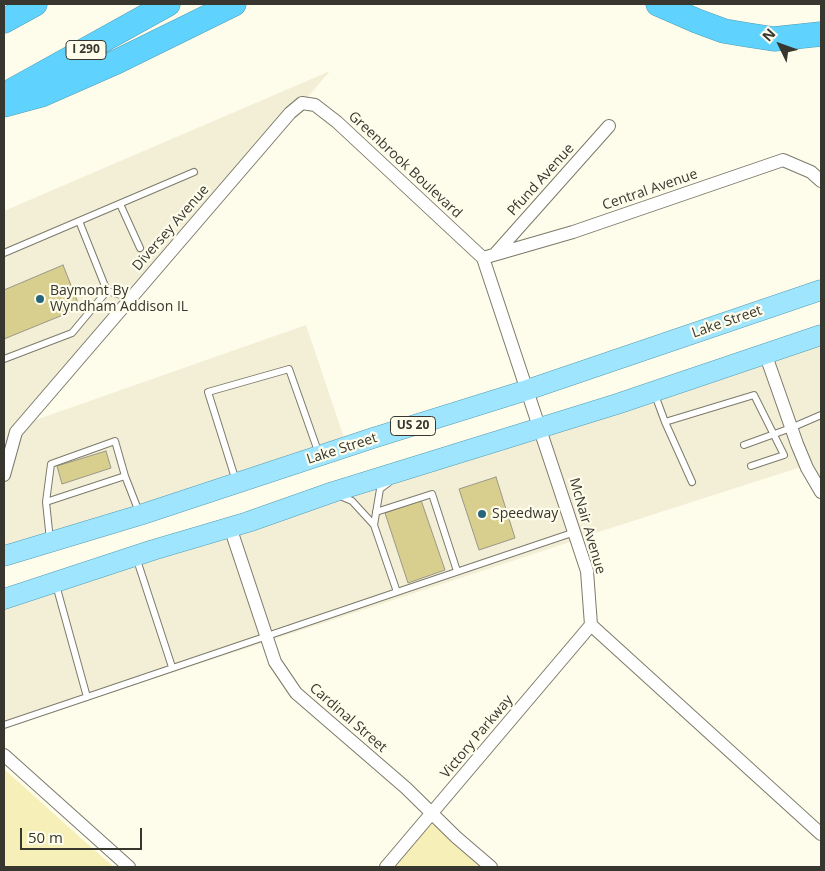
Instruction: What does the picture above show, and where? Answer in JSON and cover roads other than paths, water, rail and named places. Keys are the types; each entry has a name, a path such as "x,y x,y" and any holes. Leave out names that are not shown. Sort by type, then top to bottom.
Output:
{"highway":[{"path":"4,21 36,4"},
{"name":"I 290","path":"4,96 168,4"},
{"path":"4,106 42,95 116,62 234,4"},
{"path":"658,4 724,31 774,39 821,34"}],"main road":[{"name":"Lake Street","path":"4,556 140,515 527,390 821,290"},
{"path":"4,599 333,492 540,429 821,334"}],"street":[{"name":"Greenbrook Boulevard","path":"302,103 315,105 336,121 489,256"},
{"name":"Diversey Avenue","path":"4,475 16,432 290,113 302,103"},
{"name":"Pfund Avenue","path":"489,256 609,126"},
{"name":"Central Avenue","path":"489,256 574,232 783,160 811,172 821,181"},
{"name":"McNair Avenue","path":"489,256 527,390 587,571 591,625"},
{"path":"765,353 807,468 821,492"},
{"name":"Cardinal Street","path":"230,527 275,662 296,693 406,788 491,867"},
{"path":"591,625 821,834"},
{"name":"Victory Parkway","path":"386,867 591,625"},
{"path":"4,755 129,867"}],"lane":[{"path":"4,253 194,172"},
{"path":"120,204 140,248"},
{"path":"79,221 107,291"},
{"path":"107,291 131,298"},
{"path":"4,359 72,333 107,291"},
{"path":"236,483 208,392 289,369 320,456"},
{"path":"653,392 692,482"},
{"path":"665,422 754,395 784,455 751,466"},
{"path":"744,445 792,428 821,415"},
{"path":"50,541 46,502 51,464 115,442 125,476 140,515"},
{"path":"374,525 380,489 404,471"},
{"path":"46,502 125,476"},
{"path":"333,492 352,501 374,525 397,592"},
{"path":"376,512 432,494 457,571"},
{"path":"4,725 575,532"},
{"path":"135,556 172,667"},
{"path":"55,582 87,697"}],"place":[{"name":"Baymont By Wyndham Addison IL","path":"40,299"},
{"name":"Speedway","path":"482,514"}]}
